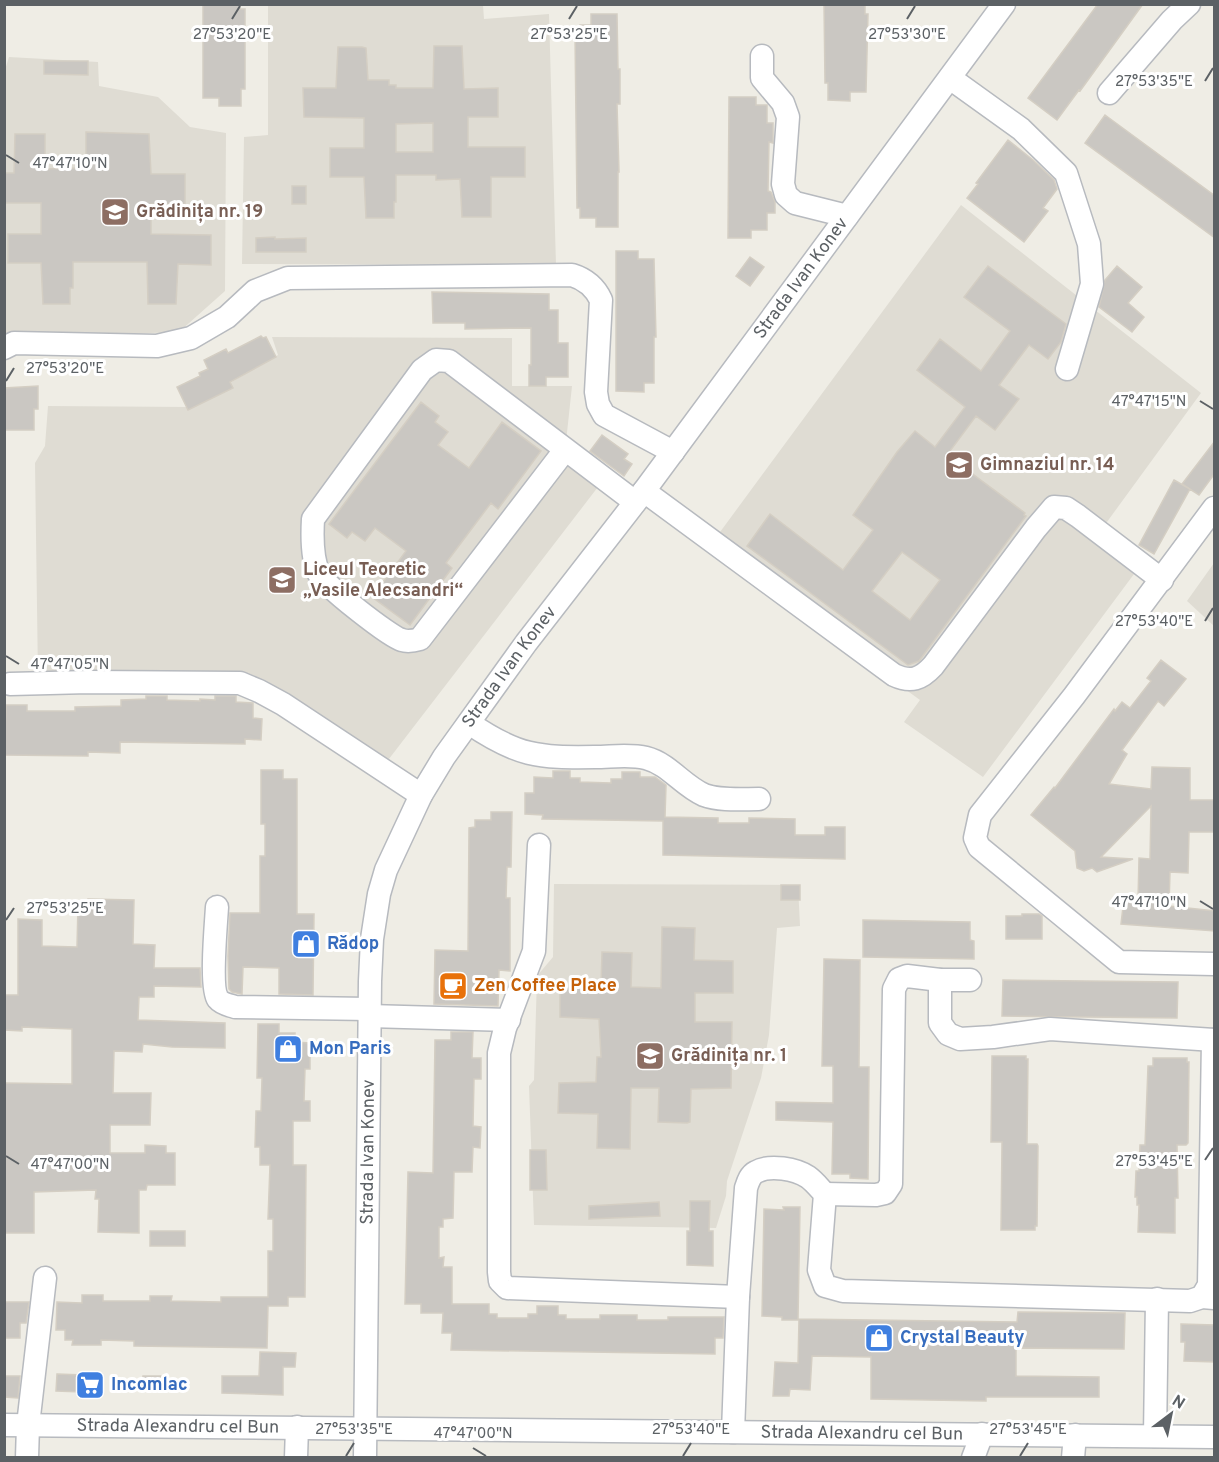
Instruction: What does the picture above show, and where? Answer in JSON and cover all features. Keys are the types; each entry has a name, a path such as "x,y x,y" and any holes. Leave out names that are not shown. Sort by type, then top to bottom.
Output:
{"street":[{"name":"Strada Ivan Konev","path":"365,1458 369,1013 372,939 379,894 386,870 421,795 444,757 526,643 673,452 1004,4"},
{"path":"1109,93 1188,4"},
{"path":"762,56 762,78 783,103 788,117 783,184 786,195 795,203 847,216"},
{"path":"950,78 1022,129 1066,173 1089,244 1092,284 1067,369"},
{"path":"4,348 14,343 157,346 191,338 227,317 255,291 288,278 572,275 581,278 597,291 601,300 596,392 598,404 604,415 673,452"},
{"path":"565,450 420,639 413,642 399,640 336,592 320,576 316,567 312,519 409,388 429,364 436,360 448,361 565,450 639,496 903,679 919,679 933,666 1054,507 1060,506 1070,510 1162,580"},
{"path":"1215,508 980,815 975,838 979,847 1119,962 1215,964"},
{"path":"10,684 168,682 248,685 283,704 421,795"},
{"path":"469,723 494,740 521,752 565,757 643,758 660,763 704,795 759,799"},
{"path":"539,845 534,951 501,1040 499,1053 500,1281 507,1288 738,1298"},
{"path":"217,907 214,987 219,1000 225,1004 235,1007 509,1020"},
{"path":"733,1432 738,1298 746,1188 752,1175 771,1168 796,1172 807,1176 825,1194 876,1195 885,1192 891,1184 894,988 899,979 907,976 940,981 970,980"},
{"path":"825,1194 819,1270 825,1286 843,1291 1190,1301 1209,1298 1214,1040 1050,1029 960,1039 948,1034 940,1023 940,981"},
{"path":"27,1458 28,1425 45,1278"},
{"path":"1155,1436 1157,1299"},
{"name":"Strada Alexandru cel Bun","path":"4,1425 982,1434 1074,1446 1155,1436 1215,1437"},
{"path":"296,1458 297,1427"},
{"path":"973,1458 982,1434"}],"shaded area":[{"path":"268,5 483,5 484,19 549,14 556,265 242,264 244,137 268,135"},
{"name":"Grădinița nr. 19","path":"9,57 98,62 99,86 158,97 190,127 226,133 225,291 179,332 5,338 4,73"},
{"name":"Gimnaziul nr. 14","path":"961,205 1201,393 1096,537 1137,570 983,777 904,722 920,700 709,547"},
{"name":"Liceul Teoretic „Vasile Alecsandri“","path":"272,337 512,338 512,386 572,386 566,442 601,483 382,768 249,679 38,677 35,463 45,446 48,406 189,407 278,355"},
{"path":"1214,563 1214,626 1187,601"},
{"name":"Grădinița nr. 1","path":"554,884 798,885 800,926 777,928 769,1035 761,1078 727,1181 726,1196 716,1228 534,1225 529,1086 534,1080 537,976 553,957"}],"building":[{"path":"203,4 240,4 240,9 245,9 245,89 241,89 241,106 219,106 219,98 203,98"},
{"path":"824,4 865,4 865,14 868,14 866,92 850,92 850,101 828,100 828,83 825,83"},
{"path":"1098,4 1143,4 1057,120 1028,98"},
{"path":"591,14 617,14 618,69 620,69 620,104 617,104 618,227 596,227 596,218 580,218 580,208 577,208 575,33 580,33 580,25 591,25"},
{"path":"434,46 462,46 464,89 498,88 498,117 468,117 468,147 525,147 525,177 491,177 491,217 462,217 460,179 436,180 436,175 396,175 394,218 366,218 364,177 330,177 330,148 364,148 364,118 304,117 303,88 336,88 338,47 362,47 366,48 368,80 389,80 389,85 396,85 396,88 433,88","holes":["433,123 433,152 396,152 396,124"]},
{"path":"44,61 88,61 88,75 44,74"},
{"path":"729,97 756,97 756,105 767,105 767,123 773,123 773,143 769,142 768,191 771,192 775,202 775,213 767,213 767,230 751,230 751,238 728,238"},
{"path":"1105,115 1215,196 1215,238 1085,143"},
{"path":"86,132 149,134 151,174 185,174 185,204 151,204 151,234 211,235 211,265 178,264 176,304 148,304 147,262 73,262 73,288 70,288 70,304 43,304 41,263 8,263 8,234 41,234 41,203 4,203 4,173 14,173 15,134 45,134 45,169 78,168 78,162 86,162"},
{"path":"1008,140 1054,180 1057,189 1043,208 1048,211 1024,242 967,198"},
{"path":"292,186 306,186 306,204 292,204"},
{"path":"275,237 275,239 306,238 306,252 256,252 256,238"},
{"path":"616,251 638,251 638,259 654,259 656,337 654,337 654,383 644,383 644,392 616,391"},
{"path":"750,257 764,267 750,286 736,276"},
{"path":"988,266 1066,324 1061,342 1048,359 1029,345 999,385 1019,399 995,430 976,416 947,455 1026,516 919,661 908,665 747,546 770,514 843,570 873,530 853,515 897,452 915,431 935,447 965,407 917,370 940,339 981,371 1010,331 964,297","holes":["902,552 940,580 910,620 872,591"]},
{"path":"1117,266 1142,287 1128,303 1144,317 1132,332 1099,307 1105,280"},
{"path":"432,292 549,294 549,310 558,310 558,343 568,343 568,377 546,377 546,386 529,386 531,328 465,329 465,323 433,323"},
{"path":"261,336 266,337 276,357 230,382 233,388 188,410 177,387 200,376 199,373 208,369 204,360 226,349 228,353"},
{"path":"38,386 38,409 34,409 34,430 4,430 4,388"},
{"path":"421,402 439,416 435,422 448,432 438,445 469,468 502,422 541,451 498,509 491,503 446,563 452,568 410,625 372,597 406,551 375,528 365,541 352,532 347,538 329,524"},
{"path":"602,435 628,454 624,459 632,464 624,476 590,451"},
{"path":"1215,441 1215,473 1199,495 1182,484"},
{"path":"1174,480 1190,489 1154,554 1139,545"},
{"path":"1161,660 1186,679 1164,706 1158,701 1122,750 1127,754 1109,784 1151,789 1152,767 1190,768 1190,800 1215,800 1215,832 1189,832 1188,873 1170,872 1169,906 1215,911 1215,931 1121,924 1124,898 1138,900 1139,858 1150,859 1151,806 1101,857 1133,859 1097,872 1092,868 1084,871 1077,868 1075,851 1031,815 1055,788 1114,709 1115,711 1122,702 1130,708 1151,681 1147,678"},
{"path":"146,696 167,696 167,700 200,701 200,699 215,700 215,696 236,696 236,702 253,703 253,718 262,719 261,740 245,739 245,744 120,742 120,753 88,752 88,756 4,755 6,705 27,705 27,711 75,711 75,707 121,706 121,700 146,699"},
{"path":"261,770 283,770 283,779 297,779 297,914 314,914 313,995 279,994 279,968 243,967 242,994 229,989 230,913 260,913 260,856 265,856 265,824 261,824"},
{"path":"553,771 570,771 570,778 580,778 580,782 611,783 611,779 622,779 622,772 640,772 640,777 655,777 666,785 665,817 718,818 718,823 749,823 749,818 795,819 795,835 825,835 825,827 845,827 845,859 663,855 663,821 542,819 543,815 525,814 525,793 534,793 534,777 553,778"},
{"path":"491,812 512,812 511,867 507,867 506,898 510,898 510,971 499,970 498,1006 434,1004 435,950 468,951 469,828 475,827 475,820 491,820"},
{"path":"781,885 800,885 800,900 781,900"},
{"path":"88,899 134,900 133,944 155,945 154,968 200,968 201,987 154,986 154,997 139,997 138,1020 225,1023 225,1048 143,1044 142,1052 114,1051 113,1093 151,1093 150,1125 110,1125 110,1153 145,1153 145,1145 166,1146 166,1153 175,1153 175,1185 147,1185 146,1190 139,1190 139,1233 98,1232 99,1199 95,1199 96,1190 34,1192 34,1233 4,1233 4,1083 72,1084 72,1029 22,1027 22,1031 4,1030 4,995 18,995 18,919 42,920 42,946 77,947 78,905 88,906"},
{"path":"1022,914 1042,916 1042,939 1006,939 1006,916 1022,916"},
{"path":"863,920 970,922 970,940 974,941 974,959 863,957"},
{"path":"662,927 695,928 694,960 733,961 733,993 695,993 695,1022 732,1022 731,1088 691,1089 690,1122 687,1123 658,1122 659,1088 631,1088 630,1149 597,1148 598,1114 558,1113 559,1083 596,1082 597,1057 601,1057 599,1019 560,1017 560,988 601,986 602,952 632,953 631,987 661,988"},
{"path":"824,959 860,960 859,1067 869,1067 868,1179 850,1178 850,1174 832,1174 833,1122 776,1120 776,1102 833,1103 833,1066 822,1066"},
{"path":"1003,980 1178,982 1177,1018 1002,1016"},
{"path":"258,1024 279,1024 279,1033 295,1033 295,1042 310,1043 310,1069 305,1069 304,1101 310,1101 310,1121 293,1121 293,1165 306,1165 305,1297 288,1297 288,1306 268,1306 267,1348 134,1346 134,1341 101,1340 101,1345 72,1345 73,1340 65,1340 65,1330 56,1330 57,1302 82,1303 82,1295 103,1295 103,1301 150,1301 150,1296 172,1296 171,1301 221,1302 221,1297 268,1297 268,1251 273,1251 273,1219 268,1219 270,1165 260,1165 260,1147 255,1147 256,1111 261,1111 262,1078 257,1078"},
{"path":"451,1032 473,1032 472,1058 481,1058 481,1079 474,1079 473,1126 481,1127 480,1148 473,1147 472,1172 454,1172 453,1218 443,1219 443,1227 439,1227 439,1258 444,1257 443,1267 452,1267 452,1304 489,1304 489,1314 497,1314 497,1318 528,1318 528,1314 537,1314 537,1306 558,1306 558,1315 566,1315 566,1319 600,1319 600,1315 637,1315 637,1320 668,1320 668,1317 724,1317 723,1338 715,1338 715,1354 451,1350 452,1333 442,1333 443,1313 421,1313 421,1304 405,1304 408,1172 433,1173 435,1040 451,1040"},
{"path":"992,1056 1026,1056 1028,1059 1027,1144 1038,1146 1037,1226 1035,1230 1001,1230 1002,1142 991,1142"},
{"path":"1153,1058 1187,1058 1189,1062 1188,1143 1177,1145 1178,1198 1175,1198 1175,1233 1138,1232 1139,1205 1135,1197 1136,1171 1139,1171 1140,1145 1145,1145 1148,1066 1153,1066"},
{"path":"530,1150 546,1150 547,1190 530,1190"},
{"path":"690,1201 710,1201 709,1231 713,1231 713,1266 687,1265"},
{"path":"659,1202 660,1216 589,1219 589,1206"},
{"path":"783,1207 800,1207 798,1320 762,1316 764,1209 784,1210"},
{"path":"150,1231 185,1231 185,1246 150,1246"},
{"path":"4,1302 29,1302 26,1323 20,1323 20,1338 4,1338"},
{"path":"1018,1312 1125,1313 1124,1349 1016,1348 1016,1376 1099,1377 1099,1397 986,1397 986,1401 871,1399 871,1357 812,1356 810,1390 790,1389 789,1396 773,1396 775,1362 798,1363 799,1319 1017,1322"},
{"path":"1181,1324 1215,1325 1215,1362 1184,1361 1185,1342 1181,1342"},
{"path":"260,1352 296,1353 295,1367 283,1367 283,1395 222,1393 222,1376 259,1376"},
{"path":"57,1374 83,1375 82,1392 56,1391"},
{"path":"4,1376 20,1376 18,1398 4,1397"},
{"path":"143,1376 163,1376 163,1391 142,1391"}],"place":[{"name":"Grădinița nr. 19","path":"115,212"},
{"name":"Gimnaziul nr. 14","path":"959,465"},
{"name":"Liceul Teoretic „Vasile Alecsandri“","path":"282,580"},
{"name":"Rădop","path":"306,944"},
{"name":"Zen Coffee Place","path":"453,986"},
{"name":"Mon Paris","path":"288,1049"},
{"name":"Grădinița nr. 1","path":"650,1056"},
{"name":"Crystal Beauty","path":"879,1338"},
{"name":"Incomlac","path":"90,1385"}]}
